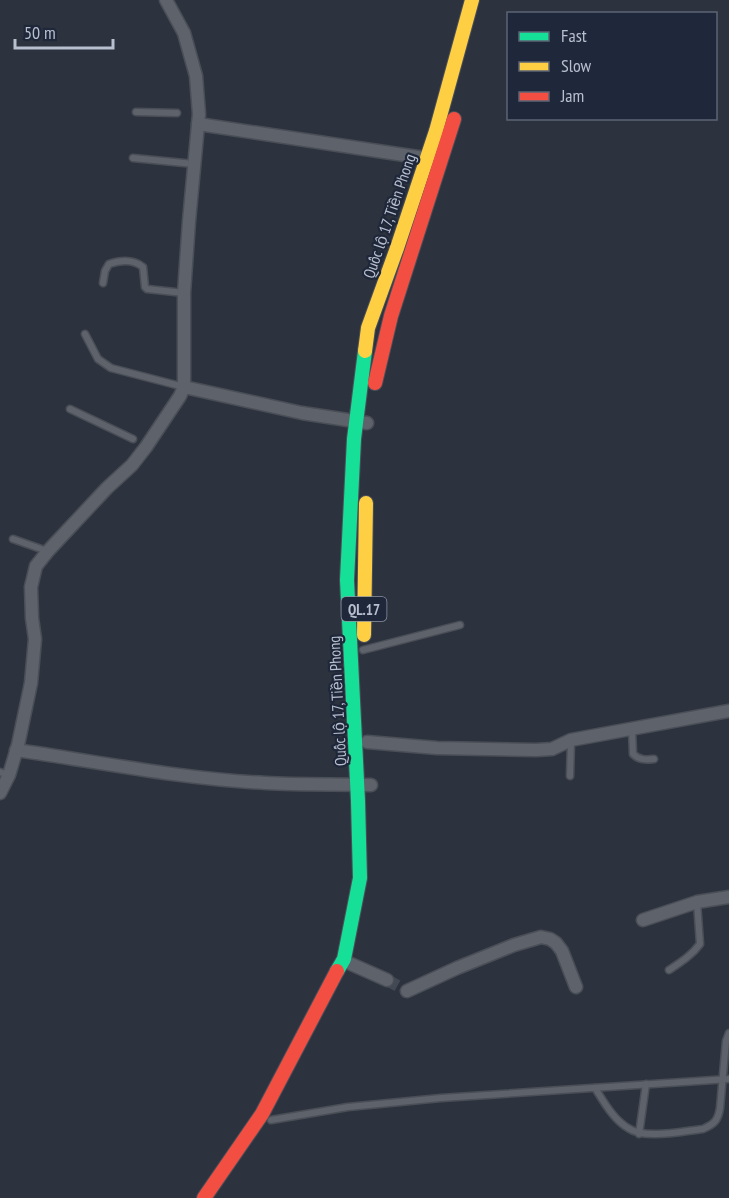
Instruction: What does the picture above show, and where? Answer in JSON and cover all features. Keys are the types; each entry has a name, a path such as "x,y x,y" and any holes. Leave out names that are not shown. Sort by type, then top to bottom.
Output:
{"highway":[{"name":"Quốc lộ 17, Tiền Phong","path":"367,447 362,422 368,328 436,131 472,0"},
{"name":"Quốc lộ 17, Tiền Phong","path":"367,788 347,580 354,439 362,422 400,283 443,161 459,104"},
{"name":"Quốc lộ 17, Tiền Phong","path":"204,1198 262,1114 344,960 360,878 367,788 363,650 366,495"},
{"path":"219,1198 271,1120 341,991 361,939 369,891 372,827"}],"street":[{"path":"0,793 4,773 16,750 31,683 35,639 31,587 36,566 107,488 132,465 143,445 180,396 184,387 184,292 194,164 196,76 184,33 166,0"},
{"path":"196,117 281,136 443,161"},
{"path":"184,387 302,413 362,422"},
{"path":"367,742 437,748 536,750 552,748 571,740 729,711"},
{"path":"16,750 228,780 367,788"},
{"path":"643,920 697,902 729,897"},
{"path":"407,991 514,945 541,937 550,939 562,951 576,987"},
{"path":"351,964 387,980"}],"lane":[{"path":"136,111 177,113"},
{"path":"133,158 194,164"},
{"path":"103,283 105,271 110,264 121,261 137,262 143,267 147,289 184,292"},
{"path":"85,334 98,359 111,368 184,387"},
{"path":"70,410 133,439"},
{"path":"13,539 48,552"},
{"path":"363,650 460,625"},
{"path":"632,730 633,754 644,760 654,759"},
{"path":"570,776 571,740"},
{"path":"669,970 684,961 700,944 697,902"},
{"path":"595,1088 614,1115 627,1128 639,1134 703,1128 712,1125 718,1119 726,1079 726,1041 729,1033"},
{"path":"271,1120 348,1107 441,1098 726,1079"},
{"path":"639,1134 646,1084"}],"tunnel":[{"path":"387,980 407,991"}],"traffic: fast":[{"path":"337,971 344,959 360,878 347,580 354,439 365,351"}],"traffic: slow":[{"path":"365,351 368,328 436,131 472,0"},
{"path":"364,635 366,503"}],"traffic: jam":[{"path":"375,383 391,316 454,119"},
{"path":"204,1198 262,1114 337,971"}]}
